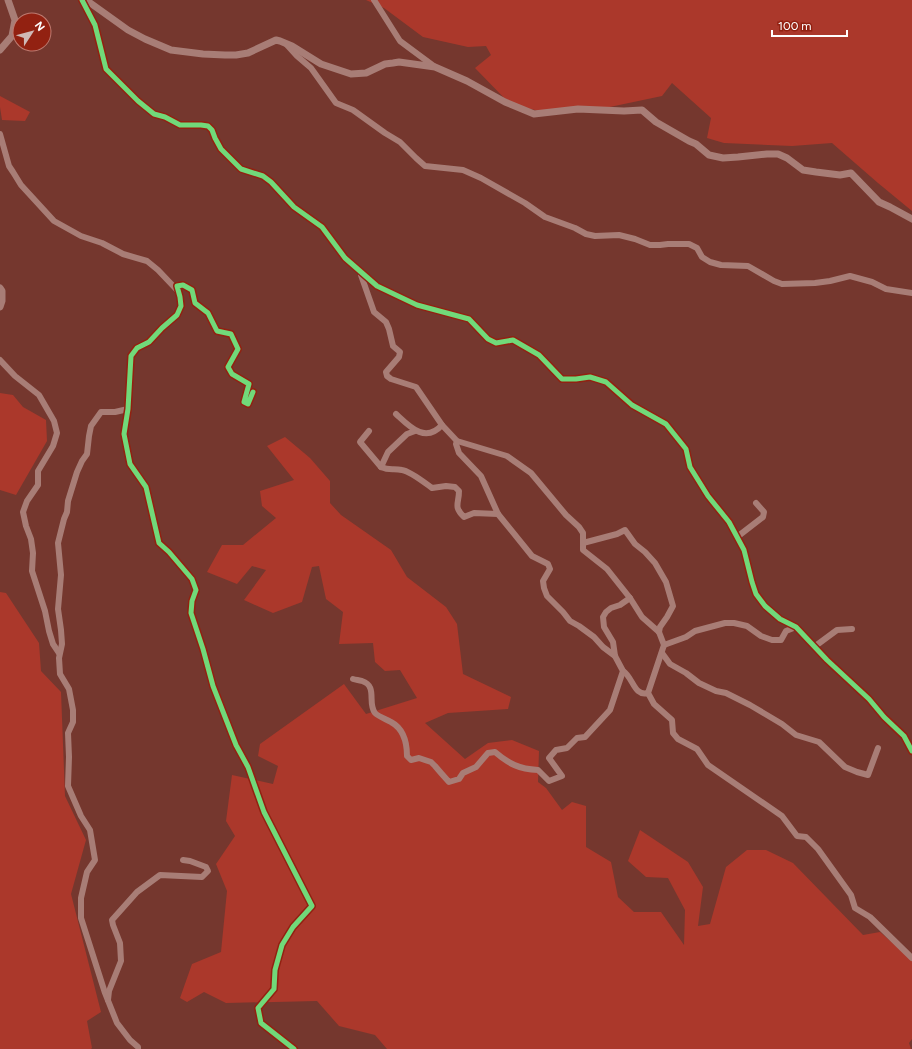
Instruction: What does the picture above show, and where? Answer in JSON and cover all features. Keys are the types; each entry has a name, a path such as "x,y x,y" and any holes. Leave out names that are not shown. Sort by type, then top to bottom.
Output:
{"street":[{"path":"0,50 12,36 15,20 8,0"},
{"path":"82,0 95,25 106,69 138,101 154,114 165,117 180,125 201,124 208,126 212,130 221,149 241,169 263,176 271,182 294,207 322,227 345,258 377,286 417,305 469,319 488,340 496,343 513,340 540,355 562,379 590,378 606,382 632,405 666,424 686,449 690,467 708,496 729,522 744,550 756,594 765,606 780,619 796,627 814,647 869,699 884,717 904,736 912,751"},
{"path":"86,0 128,30 171,50 225,55 248,53 276,40 292,46 320,64 351,74 366,73 385,64 399,62 435,67"},
{"path":"374,0 400,41 435,67 468,81 506,102 534,114 578,109 624,111 642,110 656,122 696,144 709,155 722,158 778,154 787,158 803,170 840,175 851,173 879,202 912,219"},
{"path":"286,43 296,56 311,68 336,102 353,110 400,142 425,166 463,170 481,178 545,217 575,228 586,234 595,236 619,235 650,244 660,245 689,244 697,248 702,257 710,262 721,265 748,266 782,284 815,283 850,276 872,282 886,288 912,293"},
{"path":"0,134 9,166 17,179 35,202 54,221 81,236 102,243 123,254 147,261 178,291"},
{"path":"361,273 374,312 386,322 393,346 400,352 400,357 386,372 387,376 391,379 416,387 442,425 457,441 507,456 531,472 566,515 579,527 583,533 583,550 607,569 630,598 642,617 659,632 664,645 648,693 654,704 672,720 673,733 678,739 697,749 708,765 782,816 797,836 806,837 818,849 852,895 855,908 870,917 912,958"},
{"path":"253,392 248,404 244,402 249,384 232,374 228,368 238,349 231,334 217,331 208,313 195,303 192,290 183,285 176,286 180,296 181,306 177,315 149,342 137,348 131,356 128,409 124,434 130,464 146,487 159,543 169,552 192,579 196,590 192,602 191,613 213,686 236,745 248,767 264,812 312,906 293,927 282,945 275,970 274,989 258,1008 261,1023 294,1049"},
{"path":"0,288 2,291 2,301 0,307"},
{"path":"0,360 15,376 39,395 54,421 57,433 53,446 38,471 38,485 27,501 23,512 31,539 33,553 32,571 45,611 53,644 59,653"},
{"path":"128,409 115,412 101,412 91,426 87,454 77,472 58,543 61,575 58,609 62,644 59,653 60,674 69,688 73,710 73,722 68,733 68,786 81,816 90,830 95,860 86,872 81,898 81,918 108,1001 117,1023 130,1040 138,1047 138,1049"},
{"path":"396,414 414,430 426,434 437,430 442,425"},
{"path":"381,467 388,452 407,434 414,430"},
{"path":"369,431 360,442 381,467 388,470 404,470 432,488 446,486 455,487 459,491 457,504 458,511 464,516 474,513 498,514"},
{"path":"457,441 456,444 459,453 481,476 498,514 532,556 548,564 550,569 543,581 547,596 570,621 584,629 615,656"},
{"path":"82,461 90,461"},
{"path":"737,537 763,517 764,512 756,503"},
{"path":"583,543 617,534 626,530 635,544 655,563 666,582 673,606 660,626 659,632"},
{"path":"630,598 606,612 603,617 604,627 614,642 615,656 623,671 628,674 636,689 640,693 648,693"},
{"path":"664,645 686,637 695,631 725,623 734,623 747,626 761,636 772,640 780,640 786,631 796,627"},
{"path":"814,647 837,630 852,629"},
{"path":"662,653 670,664 686,673 699,683 716,691 726,693 750,705 782,724 796,735 818,742 845,767 868,775 878,748"},
{"path":"353,680 363,681 369,686 372,692 372,709 376,714 393,722 401,731 404,735 408,756 411,760 419,758 431,762 449,782 459,779 463,773 476,767 488,753 495,752 505,761 526,769 538,770 549,781 562,776 549,758 556,750 567,748 577,738 585,737 610,710 623,671"},
{"path":"108,1001 109,991 121,961 120,943 112,925 112,920 137,892 160,875 202,877 208,871 206,867 183,860"}],"shaded area":[{"path":"366,0 912,0 912,211 832,143 792,146 724,143 707,138 711,118 672,83 662,96 586,112 540,111 511,105 475,68 491,55 486,46 468,47 423,37 384,8"},
{"path":"0,96 30,112 25,121 2,120"},
{"path":"0,393 13,395 23,407 46,420 47,441 16,495 0,490"},
{"path":"285,437 310,458 330,481 330,503 341,515 391,550 407,577 446,607 457,624 463,674 511,697 508,709 448,713 425,723 465,759 488,743 512,740 539,751 538,782 546,788 562,810 572,802 586,806 586,847 611,862 618,897 634,912 661,912 684,945 685,910 668,878 646,877 628,861 640,830 688,862 703,887 698,926 710,924 726,867 747,850 766,850 793,863 863,935 880,932 912,960 912,1039 909,1043 911,1049 387,1049 375,1035 339,1026 317,1001 226,1003 204,992 187,1002 180,998 192,964 221,952 227,891 216,864 235,836 226,821 232,775 273,784 278,766 258,756 260,744 344,684 366,714 417,698 400,670 385,671 375,662 373,643 339,644 343,612 326,599 319,566 312,567 302,602 273,613 244,600 266,570 252,566 237,584 207,572 222,545 243,545 276,518 262,506 260,491 294,480 267,446"},
{"path":"0,592 6,593 39,643 41,671 61,692 65,796 86,840 71,894 101,1012 87,1021 91,1049 0,1049"}],"cycle path":[{"path":"82,0 95,25 106,69 138,101 154,114 165,117 180,125 208,126 212,130 221,149 241,169 263,176 271,182 294,207 322,227 345,258 377,286 417,305 469,319 488,339 496,343 513,340 539,355 562,379 590,377 606,382 632,405 666,424 686,449 690,467 708,496 729,522 744,550 756,594 765,606 780,619 796,627 827,660 869,699 884,717 904,736 912,751"},
{"path":"253,392 248,404 244,402 249,384 232,374 228,367 238,349 231,334 217,331 208,313 195,303 192,290 183,285 177,286 181,306 177,315 149,342 137,348 131,356 128,409 124,434 130,464 146,487 159,543 169,552 192,579 196,590 192,601 191,613 213,686 236,745 248,767 264,812 312,906 293,927 282,945 275,970 274,989 258,1008 261,1023 294,1049"}]}
